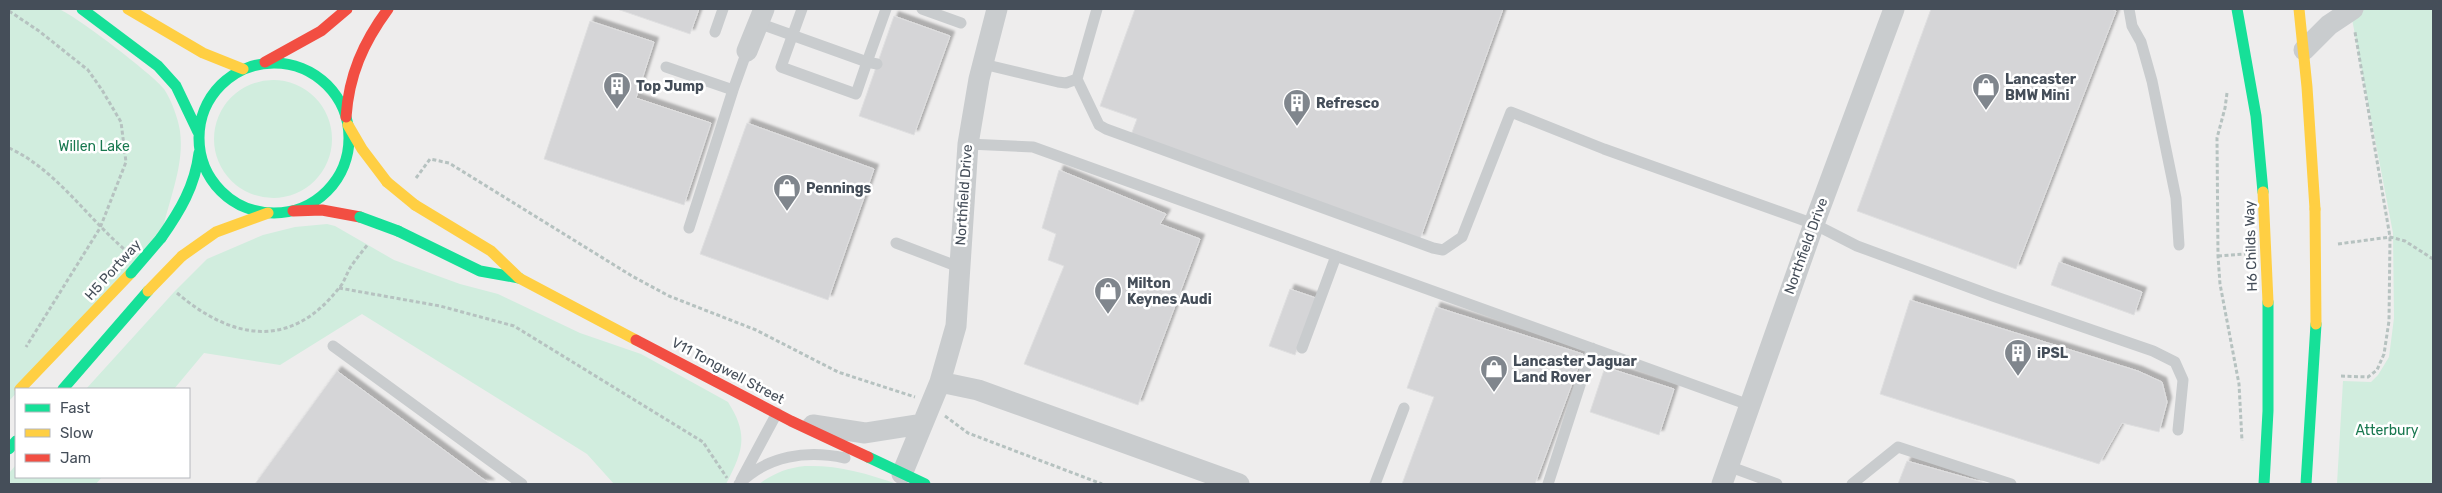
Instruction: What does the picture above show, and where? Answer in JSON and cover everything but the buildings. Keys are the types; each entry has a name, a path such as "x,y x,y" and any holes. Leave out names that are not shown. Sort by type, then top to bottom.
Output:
{"main road":[{"path":"82,9 158,66 176,86 198,132"},
{"path":"128,9 203,53 243,69"},
{"path":"268,213 244,207 223,194 208,176 199,153 198,132 202,113 212,94 226,79 243,69 265,62 321,31 347,9"},
{"path":"64,388 148,291 182,256 216,232 268,213 293,211 310,204 325,193 337,179 345,162 349,144 347,121 349,83 354,64 364,43 388,9"},
{"name":"H6 Childs Way","path":"2237,9 2256,116 2264,192 2268,302 2268,411 2264,484"},
{"path":"2299,9 2304,50 2315,209 2316,324 2306,484"},
{"path":"265,62 283,62 300,66 316,75 334,93 347,121"},
{"name":"V11 Tongwell Street","path":"347,121 367,156 387,182 415,205 491,252 519,278 784,417 876,463 925,484"},
{"name":"H5 Portway","path":"21,388 131,273 161,238 180,212 191,189 198,173 199,153"},
{"name":"V11 Tongwell Street","path":"293,211 322,210 360,217 398,231 480,272 519,278"}],"street":[{"name":"Northfield Drive","path":"902,474 940,382 956,326 968,144 983,64 997,9"},
{"name":"Northfield Drive","path":"1725,475 1814,224 1894,9"},
{"path":"2304,50 2350,10"},
{"path":"747,51 761,16"},
{"path":"940,382 978,390 1239,484"},
{"path":"784,417 865,433 922,424"}],"lane":[{"path":"715,32 722,9"},
{"path":"802,9 781,67 862,94 881,37 886,9"},
{"path":"922,9 961,23"},
{"path":"1097,9 1077,79 1099,125 1106,129 1433,248 1444,250 1462,237 1511,112 1604,149 1814,224 1857,246 2166,357 2175,362 2183,380 2178,430"},
{"path":"2129,9 2132,26 2140,42 2152,81 2176,198 2179,245"},
{"path":"761,16 792,35 872,63"},
{"path":"689,228 747,51"},
{"path":"983,64 1058,82 1077,79"},
{"path":"666,67 733,90"},
{"path":"968,144 1033,147 1749,405"},
{"path":"896,243 959,267"},
{"path":"1302,348 1336,256"},
{"path":"333,346 522,484"},
{"path":"1548,484 1592,348"},
{"path":"1375,484 1404,408"},
{"path":"736,483 784,417"},
{"path":"1852,484 1898,447 2012,484"},
{"path":"736,483 764,465 790,456 832,455 876,463"},
{"path":"1725,475 1777,484"}],"path":[{"path":"2341,376 2368,377 2376,370 2384,354 2389,321 2390,237 2350,10"},
{"path":"9,11 39,31 88,70 121,122 126,162 100,228 24,351"},
{"path":"2227,89 2225,108 2216,138 2218,256 2220,284 2239,384 2242,443"},
{"path":"9,148 26,156 60,186 100,228 130,253"},
{"path":"413,182 430,159 449,163 632,276 669,296 756,330 838,372 930,404 968,433 1102,484"},
{"path":"175,291 192,305 219,322 254,332 283,331 312,315 339,288 351,267 374,236"},
{"path":"2390,237 2405,241 2433,259"},
{"path":"339,288 440,306 514,326 703,442 736,483"}],"green space":[{"name":"Willen Lake","path":"52,8 66,13 95,32 158,82 164,89 172,103 178,120 181,144 180,158 161,238 21,388 15,388 15,395 9,401 9,9"},
{"name":"Atterbury","path":"2346,9 2433,9 2433,484 2337,484 2343,381 2371,382 2378,375 2389,357 2394,318 2393,233 2352,19"},
{"path":"273,80 295,85 306,90 322,106 327,117 332,139 327,161 322,172 306,188 295,193 273,198 251,193 240,188 224,172 219,161 214,139 219,117 224,106 240,90 251,85"},
{"path":"327,224 335,226 394,260 460,284 498,294 580,333 641,354 728,402 739,424 741,443 740,452 726,484 614,484 587,454 362,314 280,365 204,353 175,388 87,388 175,291 207,259 263,235 295,227"},
{"path":"15,466 15,478 101,478 96,484 9,484 9,473"},
{"path":"805,466 852,470 897,484 759,484 781,472"}],"traffic: fast":[{"path":"82,9 158,66 176,86 198,132"},
{"path":"2237,9 2256,116 2263,192"},
{"path":"274,63 289,64 303,68 316,75 327,85 337,96 344,109 348,123 349,138 348,153 344,167 337,180 327,191 316,201 303,208 289,212 274,213 259,212 245,208 232,201 221,191 211,180 204,167 200,153 199,138 200,123 204,109 211,96 221,85 232,75 245,68 259,64 274,63"},
{"path":"161,238 186,198 194,176 199,153"},
{"path":"360,217 398,231"},
{"path":"398,231 480,271 519,278"},
{"path":"131,273 161,238"},
{"path":"64,388 148,291"},
{"path":"2264,484 2268,411 2268,302"},
{"path":"2306,484 2316,324"},
{"path":"9,449 15,442"},
{"path":"868,457 925,484"}],"traffic: slow":[{"path":"128,9 203,53 243,69"},
{"path":"2299,9 2307,87 2315,209"},
{"path":"348,125 362,149 387,182"},
{"path":"387,182 415,205"},
{"path":"2263,192 2268,302"},
{"path":"415,205 491,251 519,278 636,340"},
{"path":"2315,209 2316,324"},
{"path":"182,256 216,232 268,213"},
{"path":"148,291 182,256"},
{"path":"21,388 131,273"}],"traffic: jam":[{"path":"265,62 321,31 347,9"},
{"path":"346,117 350,87 359,60 371,34 388,9"},
{"path":"293,211 322,210 360,217"},
{"path":"636,340 791,421 868,457"}],"place":[{"name":"Top Jump","path":"617,110"},
{"name":"Lancaster BMW Mini","path":"1986,111"},
{"name":"Refresco","path":"1297,127"},
{"name":"Pennings","path":"787,212"},
{"name":"Milton Keynes Audi","path":"1108,315"},
{"name":"iPSL","path":"2018,377"},
{"name":"Lancaster Jaguar Land Rover","path":"1494,393"}]}
